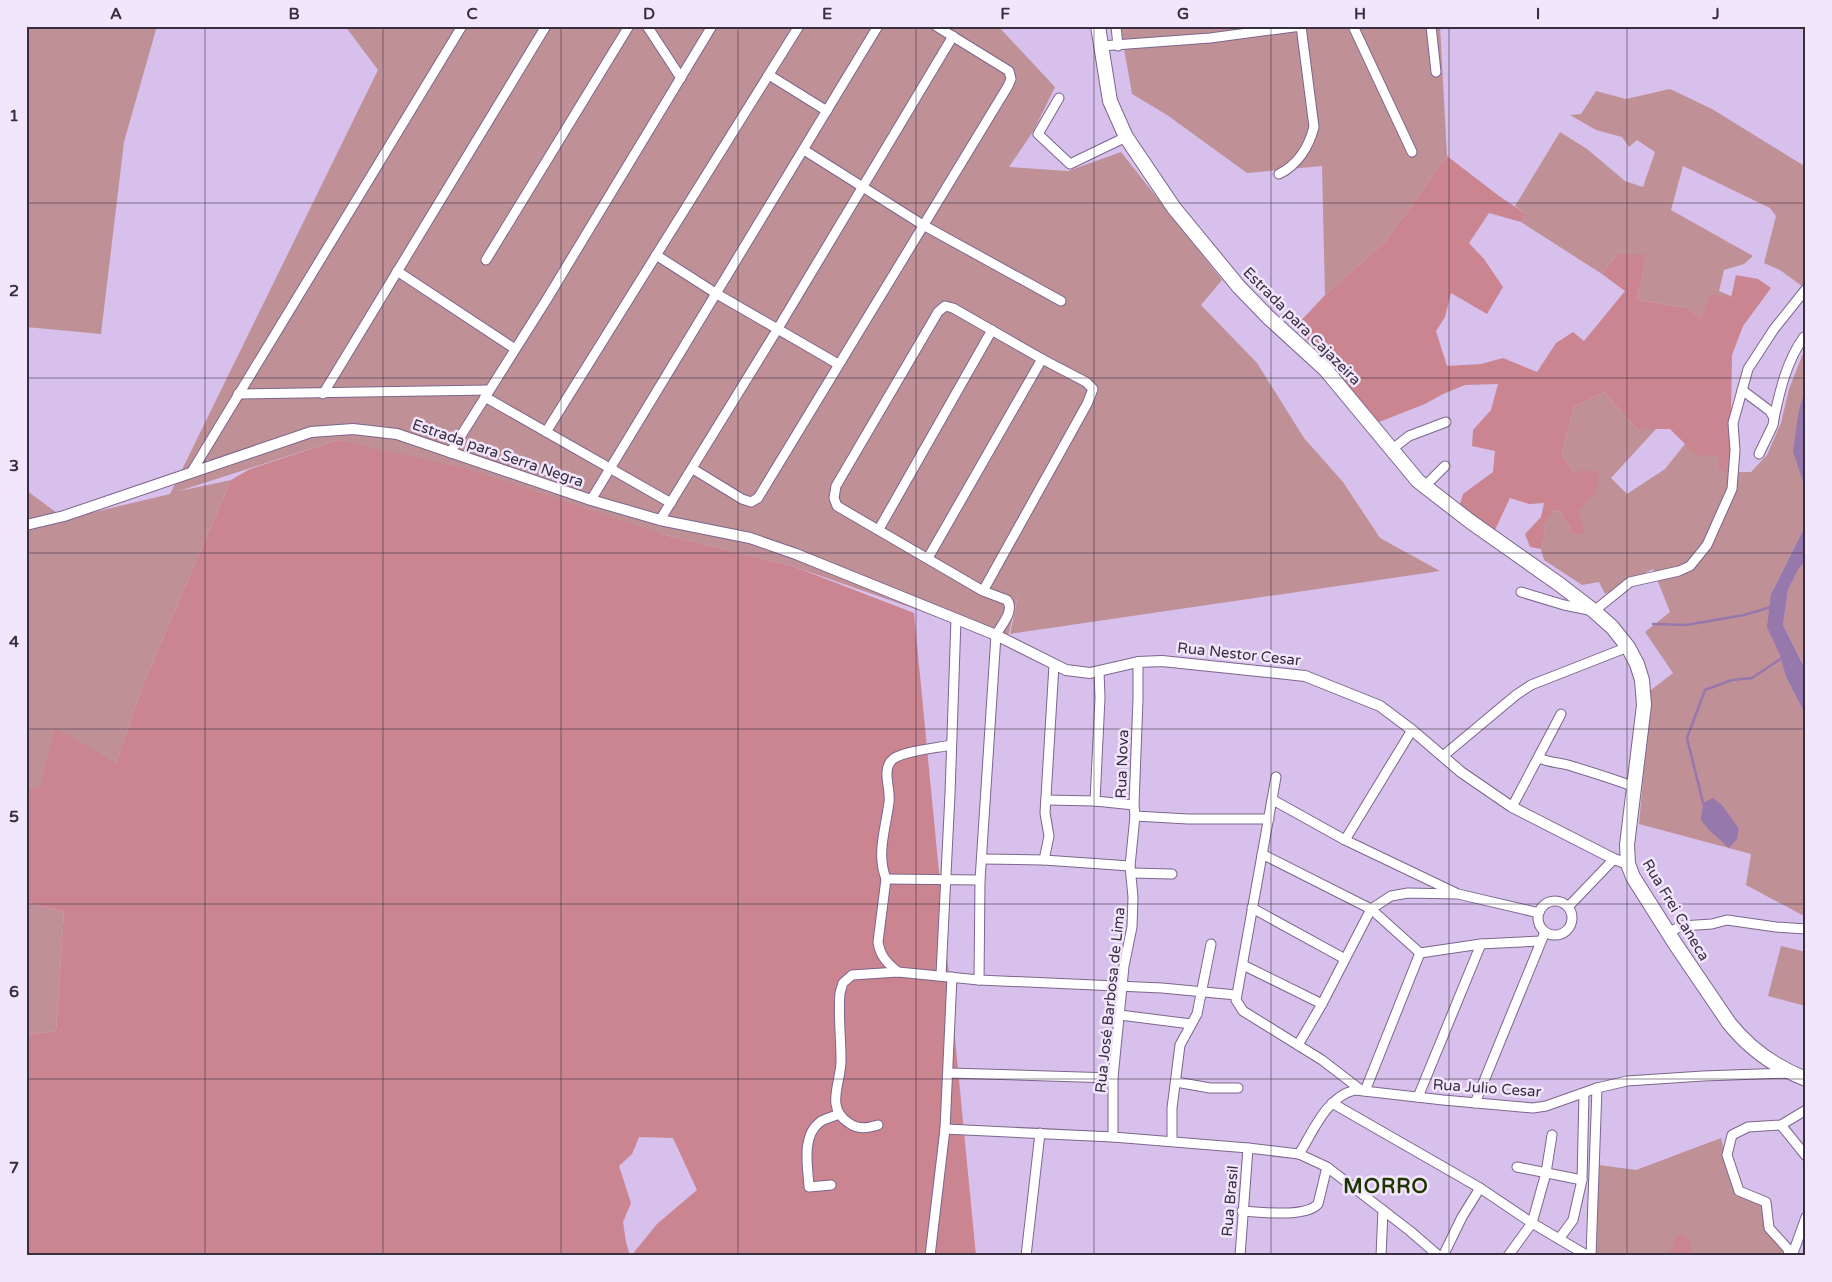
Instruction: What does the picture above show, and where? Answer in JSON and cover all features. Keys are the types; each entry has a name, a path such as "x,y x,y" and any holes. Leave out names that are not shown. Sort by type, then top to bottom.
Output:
{"main road":[{"name":"Estrada para Cajazeira","path":"1098,26 1110,101 1126,137 1174,208 1215,259 1268,317 1333,378 1391,450 1425,486 1471,522 1559,584 1615,630"},
{"name":"Rua Frei Caneca","path":"1615,630 1628,647 1637,664 1642,680 1644,706 1627,845 1628,864 1633,877 1736,1032 1762,1056 1806,1079"}],"street":[{"path":"191,473 462,26"},
{"path":"323,394 546,26"},
{"path":"486,260 628,26"},
{"path":"647,26 681,78"},
{"path":"450,453 547,299 712,26"},
{"path":"546,432 799,26"},
{"path":"591,500 878,26"},
{"path":"693,469 742,499 754,501 761,493 1008,86 1011,79 1008,71 1002,66 936,26"},
{"path":"1116,26 1118,46"},
{"path":"1101,46 1210,38 1301,26 1314,127 1306,150 1288,170 1279,174"},
{"path":"1352,26 1412,152"},
{"path":"1431,26 1436,72"},
{"path":"660,520 864,188 954,36"},
{"path":"769,75 827,111"},
{"path":"1059,98 1038,134 1070,164 1126,137"},
{"path":"804,150 923,225 1061,301"},
{"path":"656,255 777,330 838,364"},
{"path":"397,271 515,349"},
{"path":"1521,592 1530,593 1564,605 1594,611 1630,582 1679,571 1690,566 1707,545 1732,489 1733,423 1748,369 1762,346 1806,289"},
{"path":"978,980 980,880 996,635 1010,611 1010,603 1007,600 983,591 879,529 836,506 834,498 836,486 942,308 949,306 1086,382 1093,389 1092,394 983,591"},
{"path":"879,529 992,330"},
{"path":"1760,454 1773,425 1780,389 1796,347 1804,337"},
{"path":"928,558 1042,359"},
{"path":"1742,390 1770,411 1774,418"},
{"path":"238,394 487,393 546,432 671,503"},
{"path":"1391,450 1409,436 1446,422"},
{"name":"Estrada para Serra Negra","path":"26,525 64,516 312,432 353,429 396,434 591,500 660,520 750,538 796,554 956,619"},
{"path":"1425,486 1445,466"},
{"path":"941,975 956,619"},
{"name":"Rua Nestor Cesar","path":"956,619 996,635 1054,665 1076,672 1099,671 1138,662 1162,661 1305,676 1380,706 1412,730 1461,772 1512,807 1614,859 1628,864"},
{"path":"1443,756 1516,695 1532,685 1628,647"},
{"name":"Rua Nova","path":"1131,869 1135,816 1138,662"},
{"path":"1044,860 1049,836 1045,813 1054,665"},
{"path":"1095,801 1100,698 1099,671"},
{"path":"1512,807 1561,714"},
{"path":"1345,840 1412,730"},
{"path":"898,972 884,961 879,949 886,879 882,870 881,858 884,824 889,803 887,773 891,761 903,754 951,745"},
{"path":"1539,758 1550,763 1558,762 1598,774 1635,788"},
{"path":"1276,778 1236,995 1238,1004 1243,1011 1298,1045 1363,1090 1420,953"},
{"path":"1046,800 1095,801 1134,805"},
{"path":"1273,800 1345,840 1458,894 1538,913"},
{"path":"1135,816 1188,819 1269,819"},
{"path":"1262,854 1371,909 1420,953"},
{"path":"982,859 1044,860 1172,874"},
{"path":"1568,907 1614,859"},
{"name":"Rua José Barbosa de Lima","path":"1113,1137 1113,1078 1124,966 1132,927 1134,897 1131,869"},
{"path":"886,879 980,880"},
{"path":"1298,1045 1322,1004 1371,909 1391,896 1408,893 1458,894"},
{"path":"1559,901 1568,907 1572,923 1566,932 1555,936 1545,932 1539,924 1538,913 1541,909 1549,902 1559,901"},
{"path":"1252,908 1345,959"},
{"path":"1668,932 1681,926 1712,924 1727,920 1806,929"},
{"path":"1475,1103 1545,932"},
{"path":"1420,953 1481,944 1541,941"},
{"path":"1172,1141 1171,1119 1180,1045 1197,1014 1211,944"},
{"path":"1418,1097 1481,944"},
{"path":"1242,965 1322,1004"},
{"path":"878,1125 870,1128 858,1128 847,1123 838,1114 835,1103 841,1065 839,998 843,983 852,975 898,972 978,980 1123,985 1236,995"},
{"path":"930,1256 945,1129 952,977"},
{"path":"1120,1015 1191,1024"},
{"path":"1168,1022 1177,1029 1182,1039"},
{"path":"949,1073 1113,1078"},
{"name":"Rua Julio Cesar","path":"1299,1154 1321,1117 1332,1103 1348,1091 1363,1090 1533,1108 1546,1106 1597,1088 1627,1082 1703,1076 1792,1073"},
{"path":"1176,1082 1210,1088 1238,1088"},
{"path":"1332,1103 1480,1188 1532,1223 1589,1256 1597,1088"},
{"path":"1559,1239 1573,1220 1582,1180 1584,1093"},
{"path":"1790,1256 1788,1249 1769,1228 1766,1202 1739,1191 1727,1154 1732,1135 1748,1127 1781,1125 1806,1110"},
{"path":"831,1185 809,1187 807,1164 809,1138 814,1127 838,1114"},
{"path":"1781,1125 1806,1156"},
{"path":"945,1129 1172,1141 1299,1154 1327,1167 1441,1256 1480,1188"},
{"path":"1026,1256 1040,1133"},
{"path":"1508,1256 1532,1223 1546,1173 1552,1135"},
{"name":"Rua Brasil","path":"1240,1256 1248,1148"},
{"path":"1242,1212 1300,1212 1314,1208 1320,1198 1327,1167"},
{"path":"1517,1167 1582,1180"},
{"path":"1381,1256 1383,1210"},
{"path":"1790,1256 1806,1217"}],"shaded area":[{"path":"26,26 157,26 124,142 101,334 26,327"},
{"path":"345,26 998,26 1055,87 1034,130 1009,167 1068,171 1121,152 1222,280 1201,305 1257,363 1304,438 1343,482 1380,538 1440,571 1010,634 1019,591 1007,641 795,567 665,535 338,440 179,491 231,480 142,687 116,763 40,788 26,788 26,490 65,519 170,494 378,70"},
{"path":"1120,26 1440,26 1447,156 1386,241 1325,295 1322,166 1247,173 1167,115 1132,94"},
{"path":"1670,89 1712,109 1806,167 1806,289 1780,270 1764,263 1776,216 1770,208 1683,166 1671,210 1753,256 1744,264 1724,270 1719,291 1731,296 1731,298 1702,319 1688,308 1637,300 1645,264 1617,254 1602,274 1521,222 1526,214 1515,206 1560,132 1587,149 1625,181 1643,187 1655,152 1637,140 1629,147 1622,137 1596,130 1570,115 1581,114 1596,91 1626,99"},
{"path":"1447,156 1526,214 1521,222 1489,213 1469,243 1484,259 1503,287 1487,314 1451,293 1445,317 1436,331 1447,366 1481,364 1503,358 1537,372 1556,343 1573,332 1584,341 1625,291 1602,274 1617,254 1644,254 1645,264 1637,300 1688,308 1702,319 1710,294 1731,298 1736,275 1758,279 1771,288 1743,326 1732,355 1730,472 1719,470 1719,456 1696,455 1670,429 1637,429 1604,392 1574,407 1562,454 1573,471 1599,471 1596,493 1579,510 1585,534 1573,534 1561,512 1553,510 1544,525 1545,534 1541,549 1530,547 1525,534 1541,517 1544,503 1529,504 1510,498 1495,530 1459,507 1463,494 1493,472 1495,451 1472,446 1473,430 1491,410 1498,384 1465,385 1425,404 1379,422 1296,326 1325,295 1386,241"},
{"path":"1806,346 1802,479 1806,497 1806,524 1771,594 1779,653 1786,677 1806,716 1806,917 1746,885 1751,854 1639,824 1651,690 1673,673 1645,632 1670,612 1653,569 1605,594 1599,582 1582,585 1544,560 1541,549 1545,534 1544,525 1552,510 1561,512 1573,534 1579,510 1573,471 1562,454 1574,407 1604,392 1637,429 1656,429 1611,478 1627,494 1665,469 1685,444 1719,456 1730,472 1751,472 1767,455 1781,423 1789,389"},
{"path":"1806,387 1806,497 1793,451 1799,410"},
{"path":"338,440 467,469 665,535 795,567 914,613 976,1256 631,1256 657,1224 697,1190 673,1138 639,1137 632,1154 619,1166 631,1203 623,1222 630,1256 26,1256 26,1035 56,1031 64,912 26,902 26,788 40,788 55,728 116,763 142,687 231,480 250,469"},
{"path":"1806,524 1806,562 1799,568 1788,590 1783,625 1806,670 1806,716 1786,677 1779,653 1767,627 1771,594"},
{"path":"1806,562 1806,669 1783,625 1788,590 1799,568"},
{"path":"1713,798 1722,805 1739,829 1737,839 1729,848 1701,820 1703,803"},
{"path":"26,902 64,912 56,1031 26,1035"},
{"path":"1781,946 1806,952 1806,1006 1768,996"},
{"path":"1721,1138 1735,1195 1764,1203 1767,1230 1796,1256 1690,1256 1691,1254 1669,1254 1668,1256 1596,1256 1599,1165 1636,1170"},
{"path":"1677,1235 1685,1235 1691,1245 1690,1256 1668,1256"}],"waterway":[{"path":"1653,624 1686,625 1744,615 1771,607"},
{"path":"1703,803 1687,738 1705,690 1732,680 1752,678 1782,658"}],"district":[{"name":"MORRO","path":"1386,1187"}]}
